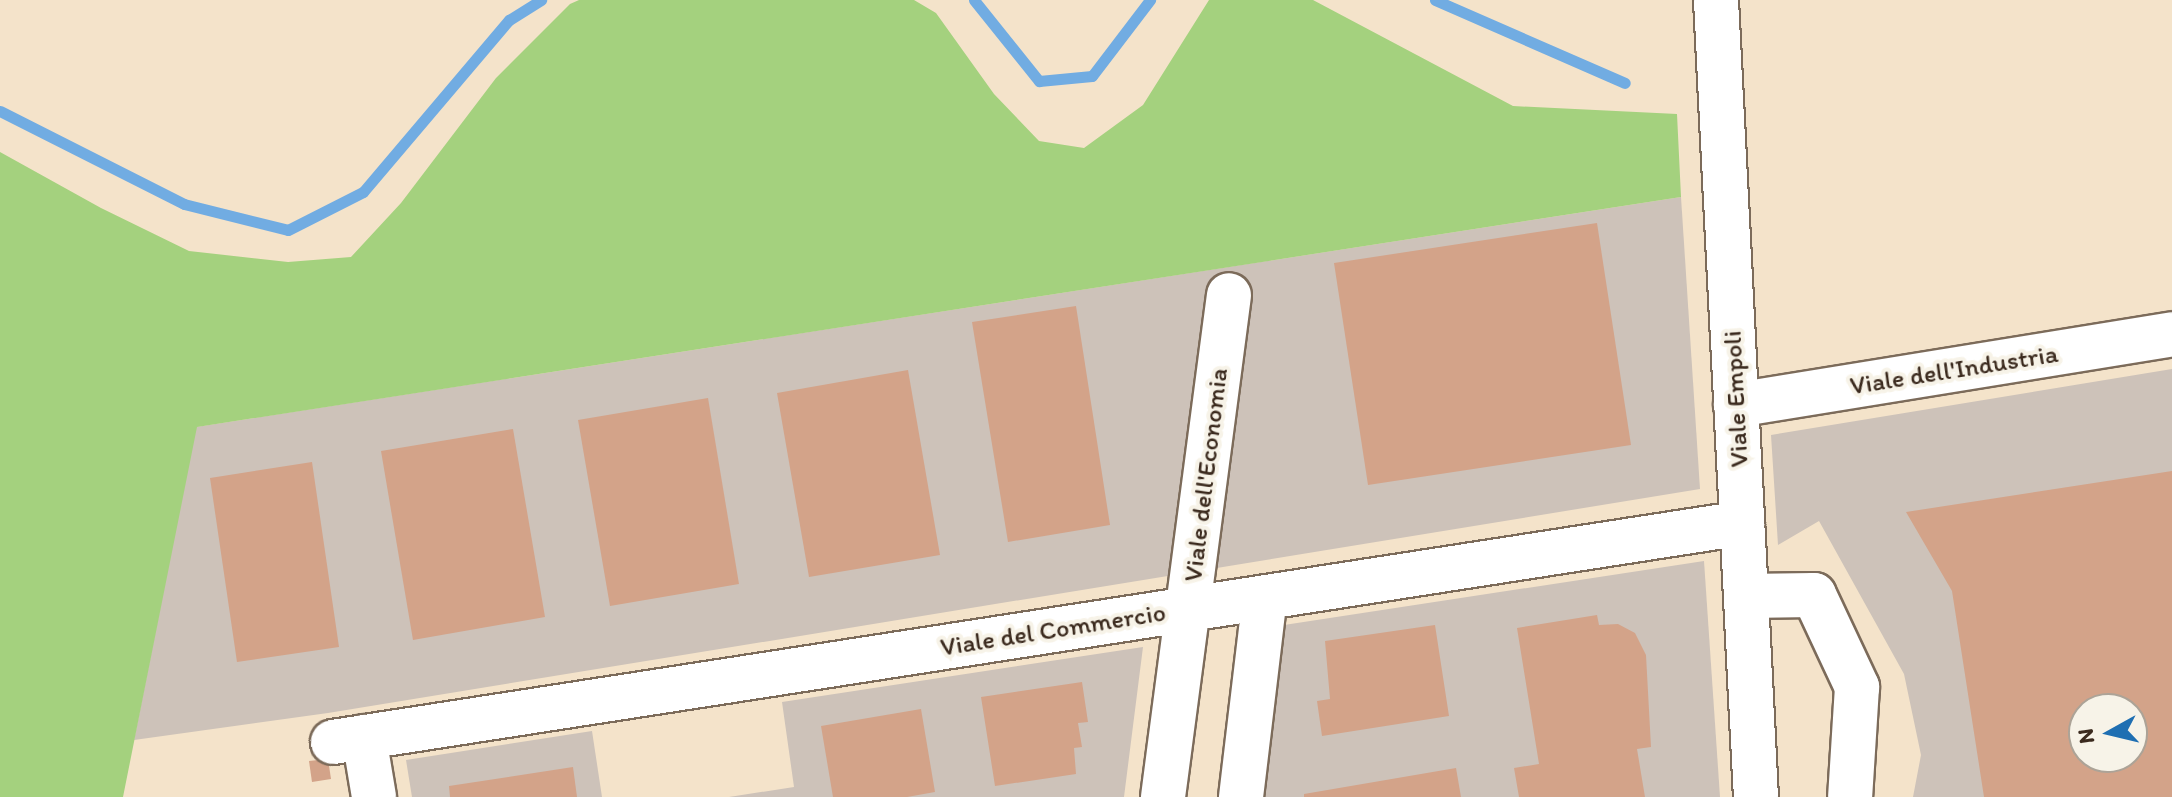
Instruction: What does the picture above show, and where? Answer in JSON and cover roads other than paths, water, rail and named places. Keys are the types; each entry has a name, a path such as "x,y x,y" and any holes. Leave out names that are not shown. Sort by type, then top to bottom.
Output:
{"street":[{"name":"Viale Empoli","path":"1716,0 1756,797"},
{"name":"Viale dell'Economia","path":"1163,797 1229,295"},
{"name":"Viale dell'Industria","path":"1736,405 2172,334"},
{"name":"Viale del Commercio","path":"374,797 348,739 682,703 1189,609 1742,523"},
{"path":"1746,596 1814,595 1857,687 1850,797"},
{"path":"1241,797 1265,597"}],"waterway":[{"path":"0,111 184,204 288,230 363,192 509,20 541,0"},
{"path":"974,0 1039,81 1092,76 1150,0"},
{"path":"1435,0 1625,83"}]}
